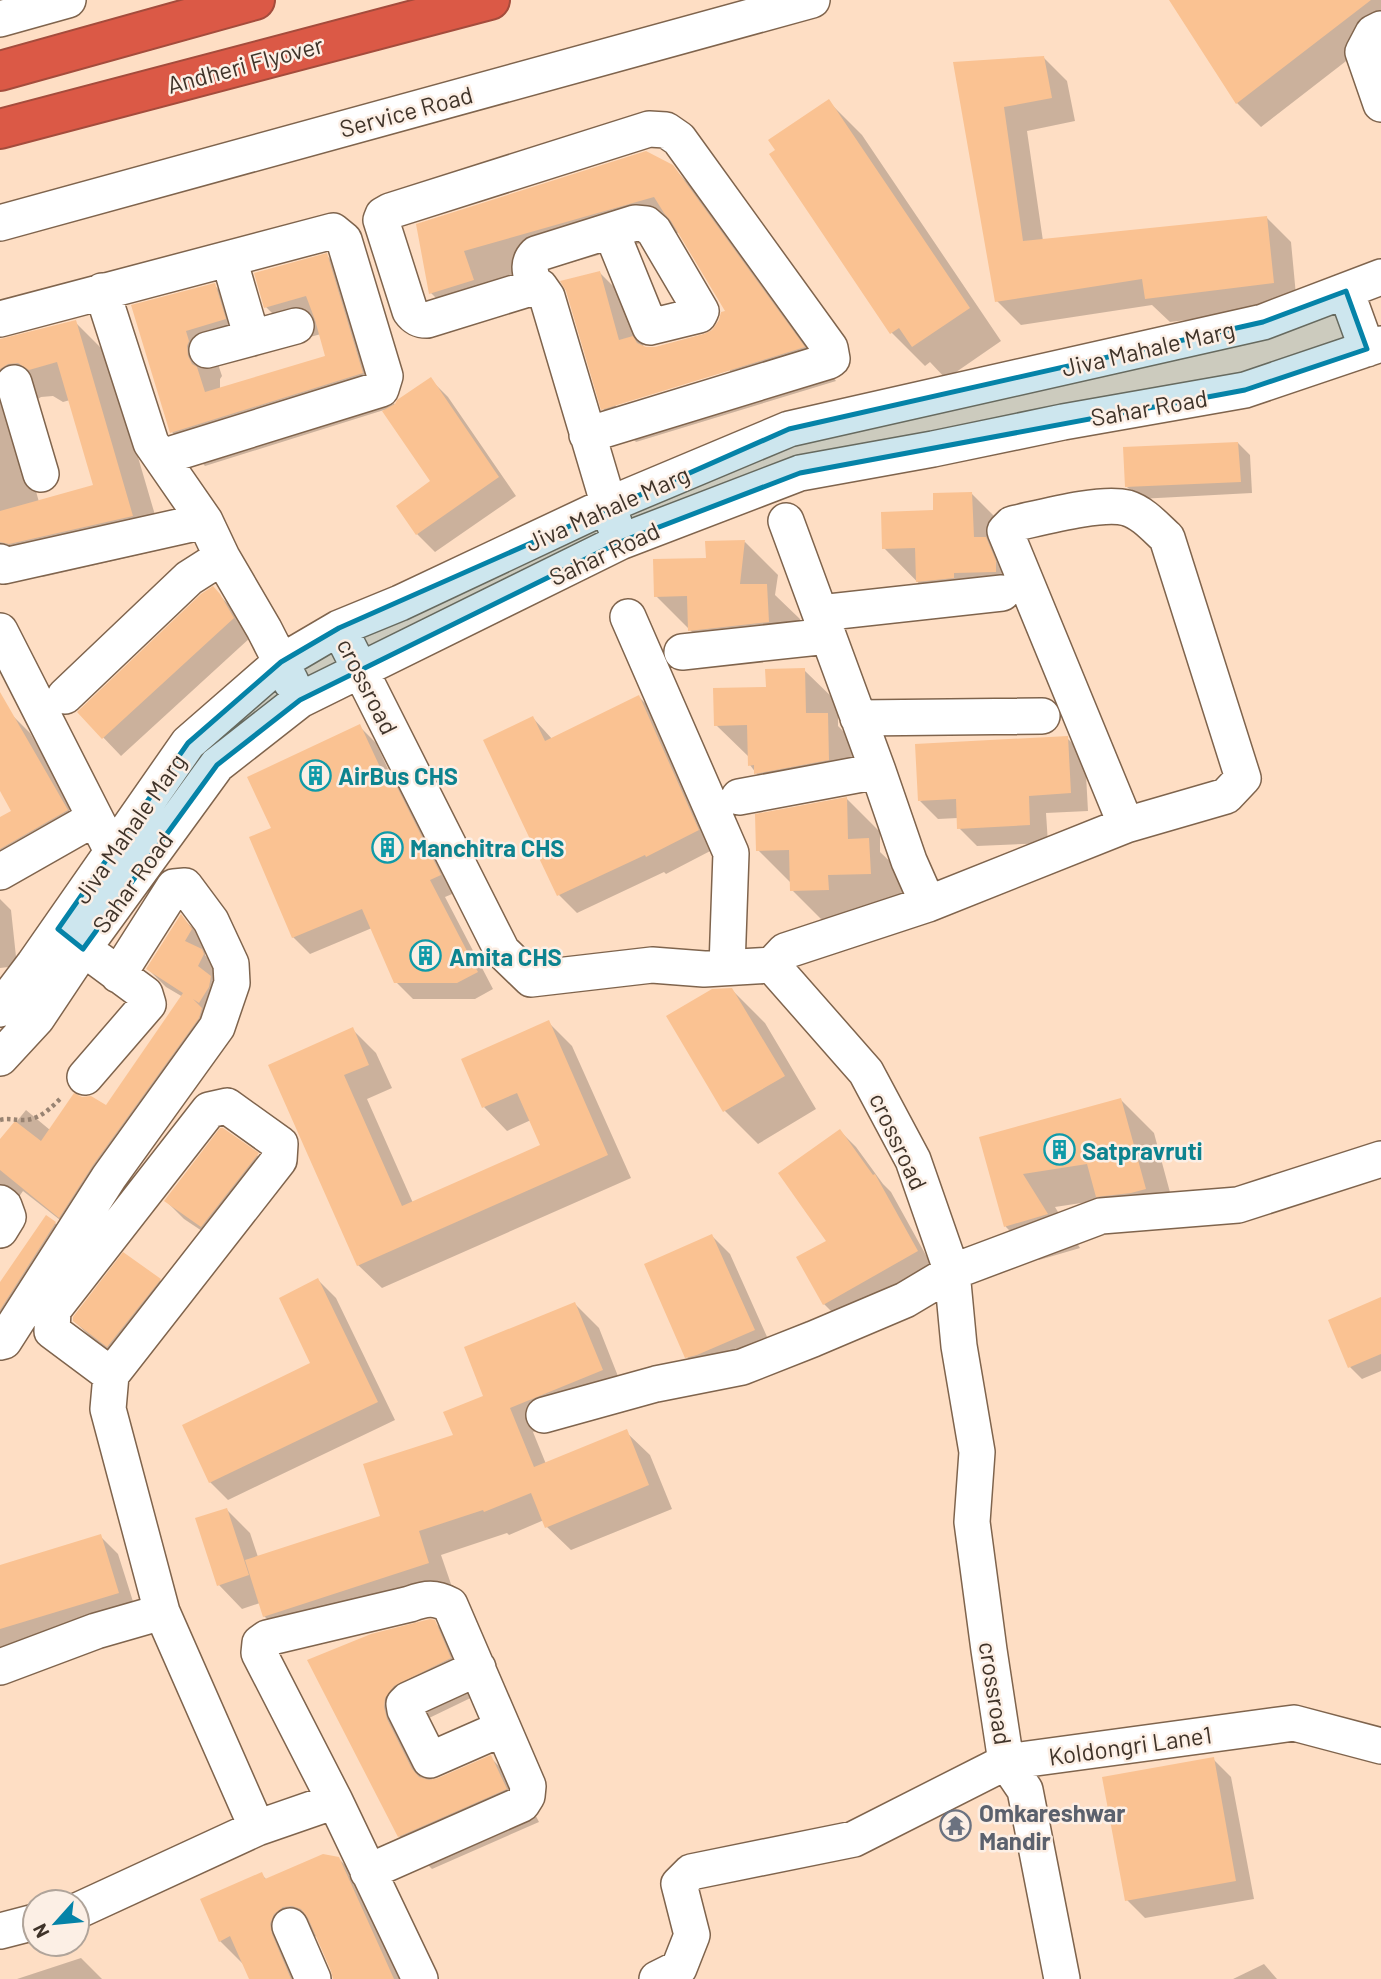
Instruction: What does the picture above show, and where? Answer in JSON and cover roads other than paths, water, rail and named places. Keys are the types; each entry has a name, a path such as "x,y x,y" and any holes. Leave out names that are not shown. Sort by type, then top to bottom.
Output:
{"highway":[{"path":"0,71 255,0"},
{"name":"Andheri Flyover","path":"0,129 490,0"}],"street":[{"path":"0,19 68,0"},
{"name":"Service Road","path":"0,223 812,0"},
{"path":"1381,29 1373,33 1363,52 1381,104"},
{"path":"587,435 829,361 832,355 830,348 679,139 666,130 649,130 383,215 381,220 410,311 420,320 540,287 547,297 587,435 620,542"},
{"path":"0,319 333,231 344,240 385,376 381,390 162,457"},
{"path":"534,287 529,266 530,260 536,254 611,231"},
{"path":"229,259 252,338"},
{"name":"Jiva Mahale Marg","path":"0,1009 71,939 112,851 188,743 281,662 339,628 400,603 608,505 789,429 1263,322 1381,277"},
{"path":"102,291 151,443 205,521 300,700"},
{"path":"1346,291 1374,346"},
{"path":"207,350 296,326"},
{"name":"Sahar Road","path":"0,1058 37,1018 71,939 217,765 300,700 620,542 800,472 1245,390 1374,346"},
{"path":"1048,370 1063,422"},
{"path":"14,383 14,435 41,474"},
{"path":"922,399 933,449"},
{"path":"772,965 785,951 929,904 1126,825 1226,796 1243,778 1167,538 1146,518 1128,508 1102,507 1012,524 1005,531 1126,825"},
{"path":"0,562 4,566 205,521"},
{"path":"786,521 909,861 929,904"},
{"path":"65,696 189,578 222,556"},
{"path":"461,574 477,613"},
{"path":"682,652 1002,593"},
{"path":"628,617 731,853 727,967"},
{"name":"crossroad","path":"339,628 502,951 531,979 652,965 704,969 772,965 866,1073 913,1160 952,1272 959,1346 977,1452 972,1522 1006,1762 1025,1790 1062,1979"},
{"path":"3,644 112,851"},
{"path":"858,718 1042,716"},
{"path":"739,797 878,771"},
{"path":"0,872 95,818"},
{"path":"0,1342 4,1340 109,1177 217,1027 232,983 231,964 211,921 185,886 174,887 118,975"},
{"path":"71,939 145,994 148,1004 85,1077"},
{"path":"111,1375 51,1331 53,1310 209,1110 227,1105 280,1143 279,1160 111,1375 108,1409 163,1612 257,1828"},
{"path":"544,1415 656,1384 742,1367 905,1300 952,1272 1101,1216 1238,1205 1381,1159"},
{"path":"0,1203 8,1217 0,1230"},
{"path":"368,1872 522,1804 527,1796 528,1786 478,1668 450,1605 440,1600 426,1598 263,1640 260,1643 260,1653 335,1801 368,1872 420,1979"},
{"path":"0,1667 96,1631 163,1612"},
{"path":"478,1668 408,1700 404,1704 405,1710 430,1760 503,1728"},
{"name":"Koldongri Lane1","path":"657,1979 679,1968 692,1935 679,1884 691,1872 854,1839 1006,1762 1294,1723 1381,1746"},
{"path":"91,1905 257,1828 335,1801"},
{"path":"0,1931 21,1926"},
{"path":"290,1926 313,1979"}],"place":[{"name":"AirBus CHS","path":"315,775"},
{"name":"Manchitra CHS","path":"387,847"},
{"name":"Amita CHS","path":"426,956"},
{"name":"Satpravruti","path":"1059,1150"},
{"name":"Omkareshwar Mandir","path":"956,1826"}]}
